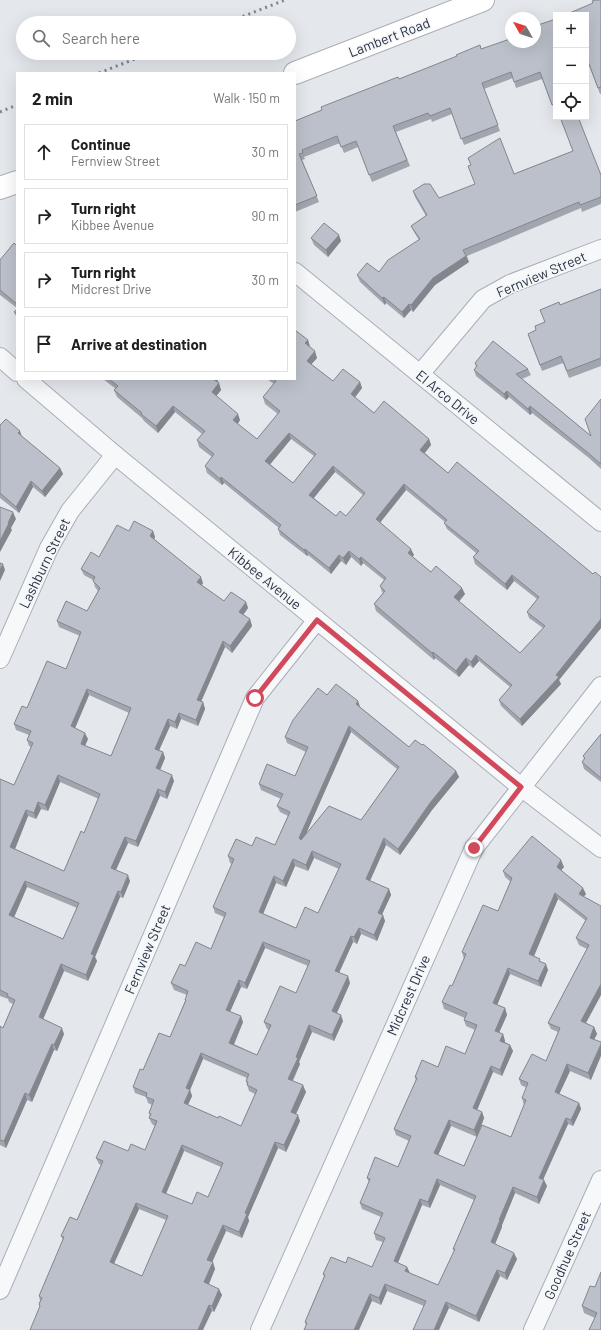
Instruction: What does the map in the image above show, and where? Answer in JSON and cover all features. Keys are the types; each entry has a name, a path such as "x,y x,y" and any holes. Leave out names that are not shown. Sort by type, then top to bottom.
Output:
{"main road":[{"name":"Lambert Road","path":"296,73 483,0"},
{"path":"0,188 16,182"}],"street":[{"name":"Fernview Street","path":"420,374 483,299 510,284 601,248"},
{"name":"El Arco Drive","path":"296,273 601,522"},
{"path":"0,357 16,371"},
{"name":"Kibbee Avenue","path":"27,380 115,455 521,787 601,848"},
{"name":"Lashburn Street","path":"1,654 49,548 70,511 115,455"},
{"name":"Fernview Street","path":"0,1290 255,698 317,620"},
{"name":"Midcrest Drive","path":"260,1330 474,848 601,686"},
{"name":"Goodhue Street","path":"533,1330 601,1180"}],"building":[{"path":"601,0 601,87 598,88 589,64 589,12 572,12 593,3 592,1"},
{"path":"553,20 553,104 552,105 540,72 514,82 511,72 482,83 498,125 461,139 450,108 430,116 428,113 393,126 407,160 369,175 356,141 341,147 337,136 302,150 303,153 299,154 317,196 296,205 296,121 322,110 321,107 398,77 399,79 457,56 456,55 480,45 481,49 505,41 505,48 541,48 541,24"},
{"path":"561,120 579,120 601,175 601,197 580,205 579,202 463,250 466,256 433,278 411,305 409,304 402,312 384,297 382,298 357,275 367,263 379,272 388,260 420,239 411,226 427,215 413,191 424,184 430,184 439,198 475,184 468,166 471,165 468,158 500,138 514,174 573,151"},
{"path":"324,223 339,235 326,250 311,238"},
{"path":"14,243 16,245 16,303 0,290 0,260"},
{"path":"601,289 601,358 567,371 561,356 540,365 528,334 536,330 535,326 545,322 540,310 559,302 560,305"},
{"path":"296,331 308,340 305,343 315,351 307,361 333,381 343,369 360,382 351,394 374,413 384,401 429,439 420,450 448,473 457,462 593,574 595,572 601,577 601,619 556,675 559,677 520,719 499,700 512,685 476,655 471,662 466,658 456,671 433,652 432,653 374,604 385,591 380,586 386,578 361,557 359,559 349,551 343,558 339,555 329,568 278,529 281,525 205,466 214,454 197,440 205,431 173,406 156,426 114,390 118,386 110,380 214,380 219,383 212,392 238,414 233,420 257,439 280,411 263,397 276,381 274,380 296,380","holes":["289,433 316,454 293,483 265,461","333,466 365,493 346,516 340,511 336,516 309,495","404,484 447,520 444,523 479,551 473,557 505,584 512,575 539,597 527,612 545,626 520,653 454,597 462,588 436,566 431,572 408,553 411,549 376,519"]},
{"path":"493,341 528,369 516,374 591,436 585,419 601,399 601,464 530,406 528,409 507,391 504,394 474,370 477,366 475,363"},
{"path":"6,419 20,431 18,433 60,468 42,491 31,481 16,507 0,493 0,425"},
{"path":"0,507 13,512 0,541"},
{"path":"134,521 153,531 150,536 201,577 197,582 224,601 231,592 246,602 239,612 250,619 230,646 223,641 197,700 203,702 196,720 179,713 175,722 168,719 155,749 163,752 156,768 172,775 165,792 158,789 136,841 125,837 111,868 128,875 121,892 118,891 91,954 94,955 86,975 61,964 39,1017 62,1028 54,1045 52,1044 29,1095 25,1093 4,1141 0,1140 0,1026 3,1028 15,1000 0,990 0,779 14,785 33,743 27,740 31,731 14,724 22,706 27,708 47,661 66,669 81,632 57,621 66,601 87,611 100,588 93,581 95,577 81,569 91,552 99,557 117,525 129,531","holes":["87,689 131,708 111,756 81,744 85,733 71,726","58,775 100,794 84,833 81,831 64,871 10,847 26,810 34,813 38,802 45,805","25,881 79,903 63,939 9,915"]},
{"path":"0,563 3,564 0,570"},
{"path":"336,684 358,701 356,704 409,747 415,740 422,745 423,744 456,771 430,803 398,849 384,838 366,879 389,889 378,913 383,915 374,935 359,928 354,937 351,936 335,971 348,976 332,1011 341,1015 332,1035 309,1025 296,1057 298,1058 288,1079 303,1085 291,1112 298,1115 284,1145 275,1142 245,1213 247,1214 239,1232 223,1225 207,1260 213,1262 204,1282 219,1289 212,1306 209,1305 198,1330 30,1330 40,1306 39,1304 42,1298 39,1296 64,1237 61,1236 70,1217 77,1220 103,1161 96,1158 104,1141 128,1151 131,1144 145,1150 157,1121 149,1118 151,1114 149,1113 154,1100 146,1097 147,1093 133,1087 140,1069 143,1070 159,1033 170,1037 186,1000 188,991 171,983 180,964 185,966 196,942 211,949 226,913 213,907 234,859 228,856 236,839 252,846 256,837 275,845 290,812 277,806 283,794 259,784 267,764 295,776 308,747 285,737 293,720 318,688 327,695","holes":["349,726 399,767 361,820 329,806 301,840 299,838","312,851 341,864 318,913 305,907 296,928 259,912 274,876 283,881 293,859 306,865","263,942 310,961 296,993 280,986 264,1022 271,1025 257,1055 229,1043 241,1016 226,1010 239,980 245,983","201,1053 249,1074 246,1081 248,1082 247,1085 257,1090 241,1126 184,1103 190,1090 186,1088","182,1145 223,1163 208,1197 197,1192 192,1204 162,1192","136,1203 168,1216 142,1276 110,1262"]},
{"path":"601,734 601,778 582,762 585,758 583,756"},
{"path":"532,836 561,860 557,867 583,888 579,894 601,906 601,984 581,1021 594,1027 590,1038 601,1042 601,1044 588,1073 567,1064 555,1092 579,1103 571,1120 566,1118 539,1178 544,1180 537,1197 513,1187 499,1220 491,1242 514,1253 505,1273 497,1270 476,1316 446,1302 434,1330 413,1330 426,1301 385,1284 379,1298 370,1294 354,1330 304,1330 307,1323 305,1322 331,1257 346,1263 348,1257 372,1267 385,1238 374,1233 383,1213 360,1203 370,1179 367,1178 375,1157 398,1167 411,1136 394,1129 417,1078 415,1077 422,1060 438,1067 446,1046 465,1054 477,1025 464,1020 467,1013 442,1002 450,985 452,986 466,954 462,952 483,905 498,911 512,878 503,871","holes":["555,893 587,918 576,938 589,945 548,1023 560,1028 546,1061 532,1054 519,1079 528,1083 522,1098 526,1100 511,1137 482,1125 464,1166 434,1153 449,1120 474,1130 482,1112 473,1108 491,1066 500,1070 510,1045 500,1041 503,1034 495,1031 505,1008 493,1003 508,968 538,981 546,964 539,961 540,959 529,954","437,1179 476,1196 453,1249 455,1249 438,1285 405,1271 407,1267 394,1261 420,1199 428,1202"]},
{"path":"601,1272 601,1330 589,1330 597,1313 582,1306 590,1286 595,1287"}],"railway":[{"path":"244,16 285,0"},
{"path":"102,72 132,60"},
{"path":"0,112 16,105"}],"route":[{"path":"255,698 317,620 521,787 474,848"}]}
